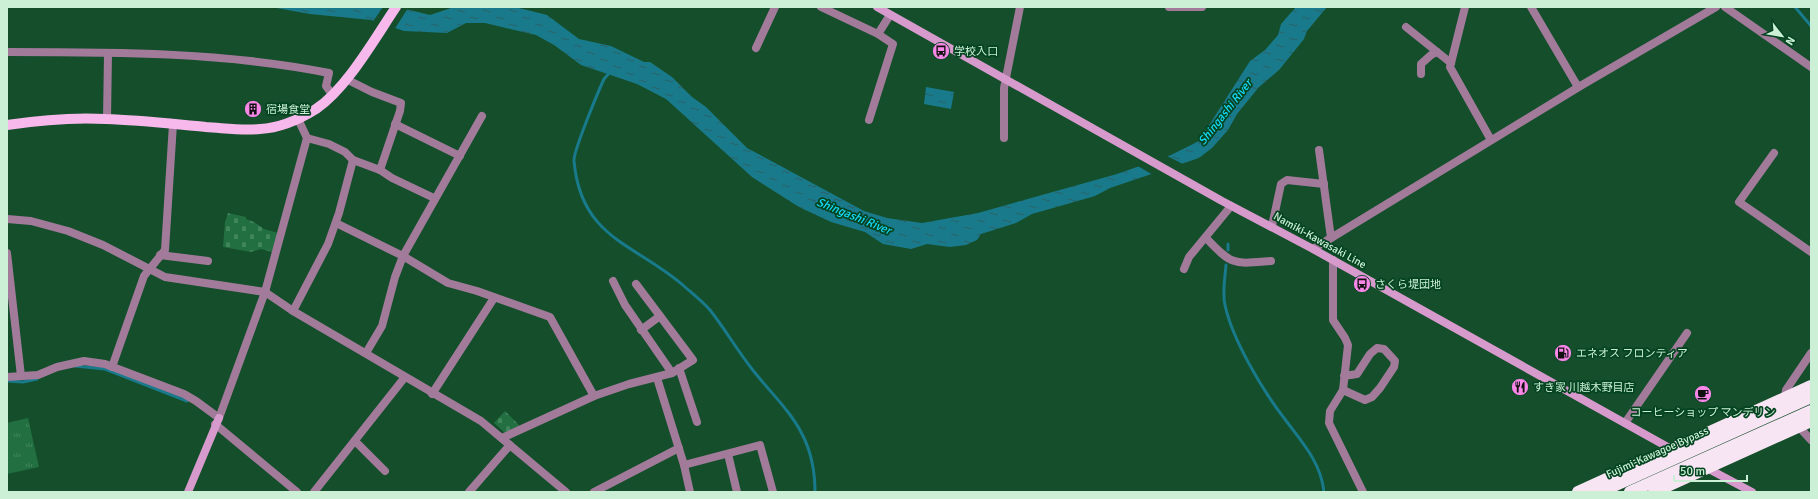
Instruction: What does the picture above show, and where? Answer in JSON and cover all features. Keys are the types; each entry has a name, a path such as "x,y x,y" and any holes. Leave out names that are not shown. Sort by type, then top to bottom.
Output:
{"highway":[{"path":"1578,492 1811,386"},
{"name":"Fujimi-Kawagoe Bypass","path":"1600,492 1811,397"},
{"path":"1630,492 1811,411"},
{"path":"1654,492 1811,421"}],"main road":[{"path":"7,125 62,118 107,119 235,130 260,129 298,119 317,108 346,79 396,7"},
{"name":"Namiki-Kawasaki Line","path":"877,7 1231,206 1272,226 1671,449 1752,492"},
{"path":"890,15 895,7"},
{"path":"188,492 217,421"}],"street":[{"path":"756,48 775,7"},
{"path":"821,7 878,34 893,44 869,120"},
{"path":"1004,138 1006,80 1020,7"},
{"path":"1169,7 1202,7"},
{"path":"1465,7 1450,67 1490,140"},
{"path":"1531,7 1578,87"},
{"path":"1313,249 1578,87 1716,7"},
{"path":"1725,7 1811,67"},
{"path":"878,34 890,15"},
{"path":"1406,27 1451,63"},
{"path":"7,52 200,56 299,67 329,73 326,86 332,94"},
{"path":"1421,74 1421,64 1431,55 1438,52"},
{"path":"107,119 108,54"},
{"path":"346,79 372,92 400,103 395,124 380,170"},
{"path":"366,353 382,326 395,277 403,256 434,198 460,156 482,116"},
{"path":"217,421 265,292 307,138 298,119"},
{"path":"112,367 144,276 165,250 172,124"},
{"path":"395,124 460,156"},
{"path":"307,138 329,144 346,152 353,160 380,170 392,178 434,198"},
{"path":"1319,150 1331,238"},
{"path":"1774,153 1739,202 1811,252"},
{"path":"293,311 328,244 336,222 353,160"},
{"path":"1272,226 1281,184 1287,180 1324,184"},
{"path":"1184,269 1189,257 1231,206"},
{"path":"7,218 31,221 68,231 103,245 165,277 265,292 293,311 366,353 432,394 481,421 566,492"},
{"path":"336,222 403,256 448,283 477,291 550,317 594,396"},
{"path":"1206,238 1222,255 1233,262 1242,263 1271,261"},
{"path":"7,252 21,376"},
{"path":"160,255 208,262"},
{"path":"1333,260 1333,320 1346,338 1348,345 1343,390 1330,412 1329,423 1363,492"},
{"path":"613,281 625,305 641,330 672,373"},
{"path":"502,438 594,396 629,384 672,373 693,360 636,284"},
{"path":"432,394 494,298"},
{"path":"641,330 660,316"},
{"path":"1625,423 1687,332"},
{"path":"1343,390 1365,400 1372,397 1394,368 1395,361 1384,349 1377,348 1370,354 1357,374 1344,376"},
{"path":"1785,398 1786,390 1811,353"},
{"path":"7,377 38,375 57,367 84,361 112,367 184,394 196,401 297,492"},
{"path":"679,368 697,422"},
{"path":"314,492 405,377"},
{"path":"657,378 684,465 690,492"},
{"path":"1798,427 1811,440"},
{"path":"355,441 385,471"},
{"path":"470,492 510,445"},
{"path":"684,465 760,445 773,492"},
{"path":"594,492 679,448"},
{"path":"728,454 737,492"}],"green space":[{"path":"228,213 246,217 246,219 254,222 264,229 278,233 272,252 261,249 251,252 223,247 225,222"},
{"path":"505,411 521,427 506,434 494,423"},
{"path":"28,418 39,467 7,474 7,423"}],"water":[{"name":"Shingashi River","path":"271,7 397,7 430,15 454,7 515,7 547,15 579,39 611,46 644,62 650,62 672,77 692,97 706,107 747,148 864,211 887,218 922,223 978,213 1117,174 1171,155 1199,141 1250,61 1265,50 1278,35 1281,24 1296,7 1327,7 1307,31 1304,39 1279,70 1259,87 1237,114 1228,130 1212,148 1199,158 1110,188 1095,196 1032,214 1016,223 981,234 977,240 966,245 950,247 927,244 911,249 883,244 865,232 831,222 799,207 752,177 666,99 637,84 581,65 554,45 536,35 485,23 466,23 447,33 404,31 371,20 310,14"},
{"path":"926,87 954,92 951,109 924,104"}],"pier":[{"path":"383,7 408,8 394,30 372,23"},
{"path":"1165,155 1185,165 1155,176 1136,165"}],"waterway":[{"path":"1795,7 1811,26"},
{"path":"610,72 604,79 581,135 574,161 579,187 588,208 600,224 614,238 667,272 695,295 710,310 758,377 785,408 797,425 811,455 814,469 815,492"},
{"path":"1228,244 1228,250"},
{"path":"1226,265 1224,300 1234,333 1249,364 1267,394 1315,461 1324,492"},
{"path":"75,366 105,369 187,401"},
{"path":"7,381 23,382 37,379"}],"place":[{"name":"学校入口","path":"941,51"},
{"name":"宿場食堂","path":"253,109"},
{"name":"さくら堤団地","path":"1362,284"},
{"name":"エネオス フロンティア","path":"1563,353"},
{"name":"すき家 川越木野目店","path":"1520,387"},
{"name":"コーヒーショップ マンデリン","path":"1703,394"}]}
